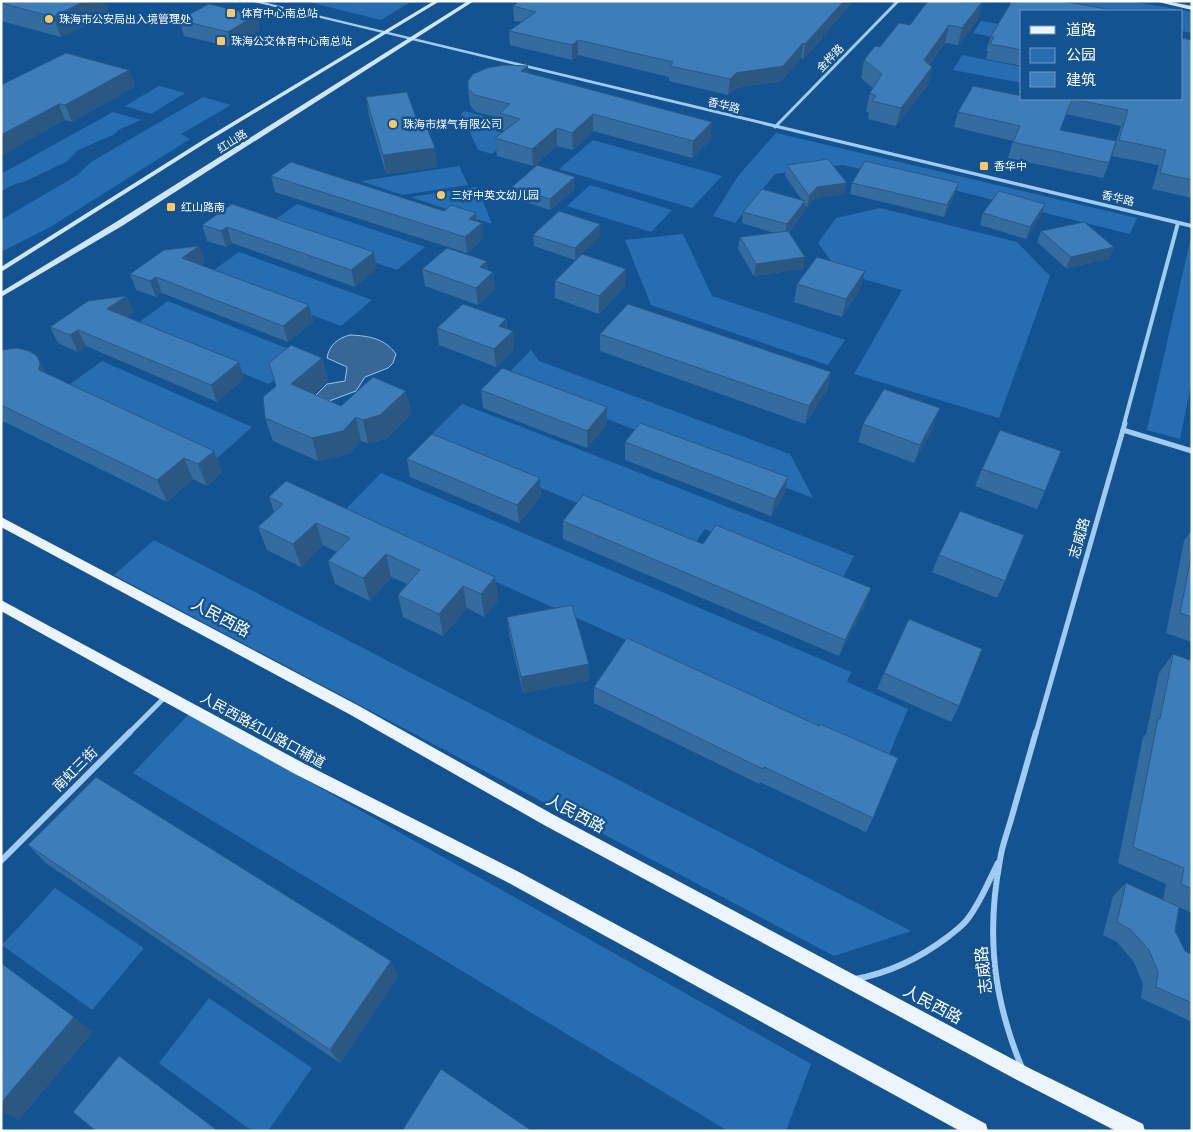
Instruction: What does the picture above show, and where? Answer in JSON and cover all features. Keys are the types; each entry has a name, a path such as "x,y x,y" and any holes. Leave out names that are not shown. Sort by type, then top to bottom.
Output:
{"main road":[{"name":"红山路","path":"1,270 205,141 438,1"},
{"name":"红山路","path":"1,295 119,224 472,1"},
{"path":"1156,1 1192,8"},
{"path":"1185,1 1192,2"},
{"name":"人民西路","path":"1,521 354,710 549,820 1026,1075 1136,1131"},
{"name":"人民西路红山路口辅道","path":"1,605 300,769 513,877 979,1131"}],"street":[{"name":"香华路","path":"252,1 1192,226"},
{"name":"金桦路","path":"775,127 898,1"},
{"name":"志威路","path":"1026,1075 1010,1041 1001,1011 996,976 992,928 993,903 1000,858 1123,430 1178,223"},
{"path":"1123,430 1192,451"},
{"name":"南虹三街","path":"1,861 166,695"},
{"name":"志威路","path":"849,980 878,976 896,969 921,957 942,941 965,922 982,895 1000,858"}],"green space":[{"path":"305,1 412,1 381,20"},
{"path":"1022,1 1130,1 1181,10 1071,10"},
{"path":"1183,10 1192,12 1192,33 1183,31"},
{"path":"981,21 1020,28 1020,43 973,33"},
{"path":"962,55 1020,67 1020,83 953,70"},
{"path":"159,86 185,93 151,114 125,106"},
{"path":"203,97 231,105 181,134 190,139 52,226 1,252 1,220 76,176 91,162"},
{"path":"464,111 506,122 496,131 513,136 492,154 478,150 461,114"},
{"path":"113,112 141,120 120,129 113,135 78,150 66,162 28,180 10,186 1,192 1,174"},
{"path":"776,133 1137,218 1130,234 958,191 843,165 775,174 735,223 713,216 738,176"},
{"path":"593,140 722,176 692,208 559,169"},
{"path":"459,166 468,185 402,195 361,181"},
{"path":"590,185 672,210 651,232 567,206"},
{"path":"477,187 492,224 410,197"},
{"path":"297,204 425,247 397,270 268,225"},
{"path":"880,208 1017,242 1050,276 999,418 854,374 902,290 839,272 818,243 836,218"},
{"path":"1192,233 1192,380 1180,439 1147,430"},
{"path":"683,234 712,296 845,340 828,365 651,305 625,240"},
{"path":"239,252 372,300 341,326 207,275"},
{"path":"168,301 304,355 269,384 131,328"},
{"path":"531,350 539,361 790,454 813,498 503,379"},
{"path":"102,361 252,427 215,460 62,390"},
{"path":"462,404 854,556 840,583 705,529 691,549 425,441"},
{"path":"381,473 851,672 847,682 908,709 888,757 342,513"},
{"path":"154,540 911,931 834,956 114,575"},
{"path":"189,714 811,1064 786,1131 728,1131 133,773"},
{"path":"55,888 144,948 92,1010 2,945"},
{"path":"209,998 312,1068 268,1131 252,1131 159,1063"}],"shaded area":[{"path":"350,335 364,336 381,341 396,354 393,363 388,368 365,377 356,391 329,401 316,395 327,384 345,381 347,367 327,358 328,353 335,343"}],"building":[{"path":"1,1 85,1 53,17 1,3"},
{"path":"520,1 844,1 783,66 736,73 730,79 670,66 673,62 578,40 572,45 509,31 536,12 513,6"},
{"path":"928,1 982,2 962,28 949,25 924,60 932,67 901,108 872,101 876,96 870,93 882,74 864,60 875,46 880,47 899,23 910,25"},
{"path":"1012,1 1063,1 1112,10 1020,10 1020,50 990,44 994,37 991,36"},
{"path":"209,4 256,15 228,32 179,20"},
{"path":"1183,38 1192,40 1192,180 1160,173 1166,150 1119,140 1128,110 1077,100 1183,100"},
{"path":"66,53 129,70 65,105 59,104 1,135 1,85"},
{"path":"504,65 528,66 521,71 712,122 693,141 593,114 572,133 557,128 532,149 495,138 520,119 500,113 510,104 475,95 468,89 468,81 473,74 487,68"},
{"path":"973,86 1020,96 1020,100 1072,100 1060,130 1116,141 1109,163 1013,142 1020,126 958,112"},
{"path":"407,92 419,126 426,125 435,148 383,155 366,97"},
{"path":"828,159 847,183 817,187 809,196 787,165"},
{"path":"865,161 959,183 947,205 852,183"},
{"path":"291,162 444,211 451,205 476,213 469,219 482,223 465,237 271,176"},
{"path":"537,165 575,177 550,199 512,187"},
{"path":"762,189 805,201 787,224 743,212"},
{"path":"999,191 1045,204 1030,227 983,213"},
{"path":"232,204 374,252 351,270 227,227 221,231 202,225"},
{"path":"559,211 600,224 575,248 533,235"},
{"path":"1084,222 1114,247 1071,257 1041,231"},
{"path":"788,231 805,257 756,264 740,237"},
{"path":"199,246 182,258 309,305 283,326 156,277 150,281 130,274 164,250"},
{"path":"447,248 487,261 480,267 493,272 476,288 422,269"},
{"path":"582,254 626,269 599,296 555,281"},
{"path":"817,257 865,271 846,299 797,284"},
{"path":"126,296 107,309 239,362 211,385 78,330 70,335 50,327 88,301"},
{"path":"463,304 506,319 499,326 513,331 494,349 437,328"},
{"path":"628,304 831,372 809,406 600,334"},
{"path":"291,345 322,358 291,384 341,406 373,377 406,391 380,415 363,420 356,417 343,431 312,438 265,418 263,397 276,386 269,363"},
{"path":"17,348 29,351 37,356 40,363 39,370 214,451 198,464 184,458 157,480 1,405 1,350"},
{"path":"502,368 607,407 587,431 481,390"},
{"path":"884,389 940,408 920,445 863,424"},
{"path":"640,423 788,477 775,499 625,442"},
{"path":"1000,430 1061,451 1045,491 982,469"},
{"path":"432,434 540,478 517,505 407,459"},
{"path":"286,481 495,577 481,594 463,586 439,614 398,595 420,570 386,554 363,578 328,561 350,538 316,523 293,544 258,527 283,504 269,497"},
{"path":"583,495 703,544 716,525 871,588 845,640 563,521"},
{"path":"960,511 1024,535 1005,581 939,555"},
{"path":"1192,552 1192,617 1180,613"},
{"path":"572,605 589,664 521,677 507,617"},
{"path":"909,619 982,649 959,706 884,673"},
{"path":"627,638 819,726 820,724 898,758 873,818 764,767 763,769 594,687"},
{"path":"1173,654 1192,661 1192,889 1181,884 1184,868 1133,847 1158,718 1160,719"},
{"path":"96,777 391,961 330,1050 28,845"},
{"path":"1126,883 1179,907 1175,931 1185,951 1192,955 1192,1003 1156,987 1158,972 1149,950 1131,930 1117,922"},
{"path":"1,963 74,1017 1,1103"},
{"path":"119,1056 218,1131 96,1131 73,1112"},
{"path":"441,1069 532,1131 402,1131"}],"place":[{"name":"体育中心南总站","path":"231,13"},
{"name":"珠海市公安局出入境管理处","path":"49,19"},
{"name":"珠海公交体育中心南总站","path":"221,41"},
{"name":"珠海市煤气有限公司","path":"393,124"},
{"name":"香华中","path":"984,166"},
{"name":"三好中英文幼儿园","path":"441,195"},
{"name":"红山路南","path":"171,207"}]}
